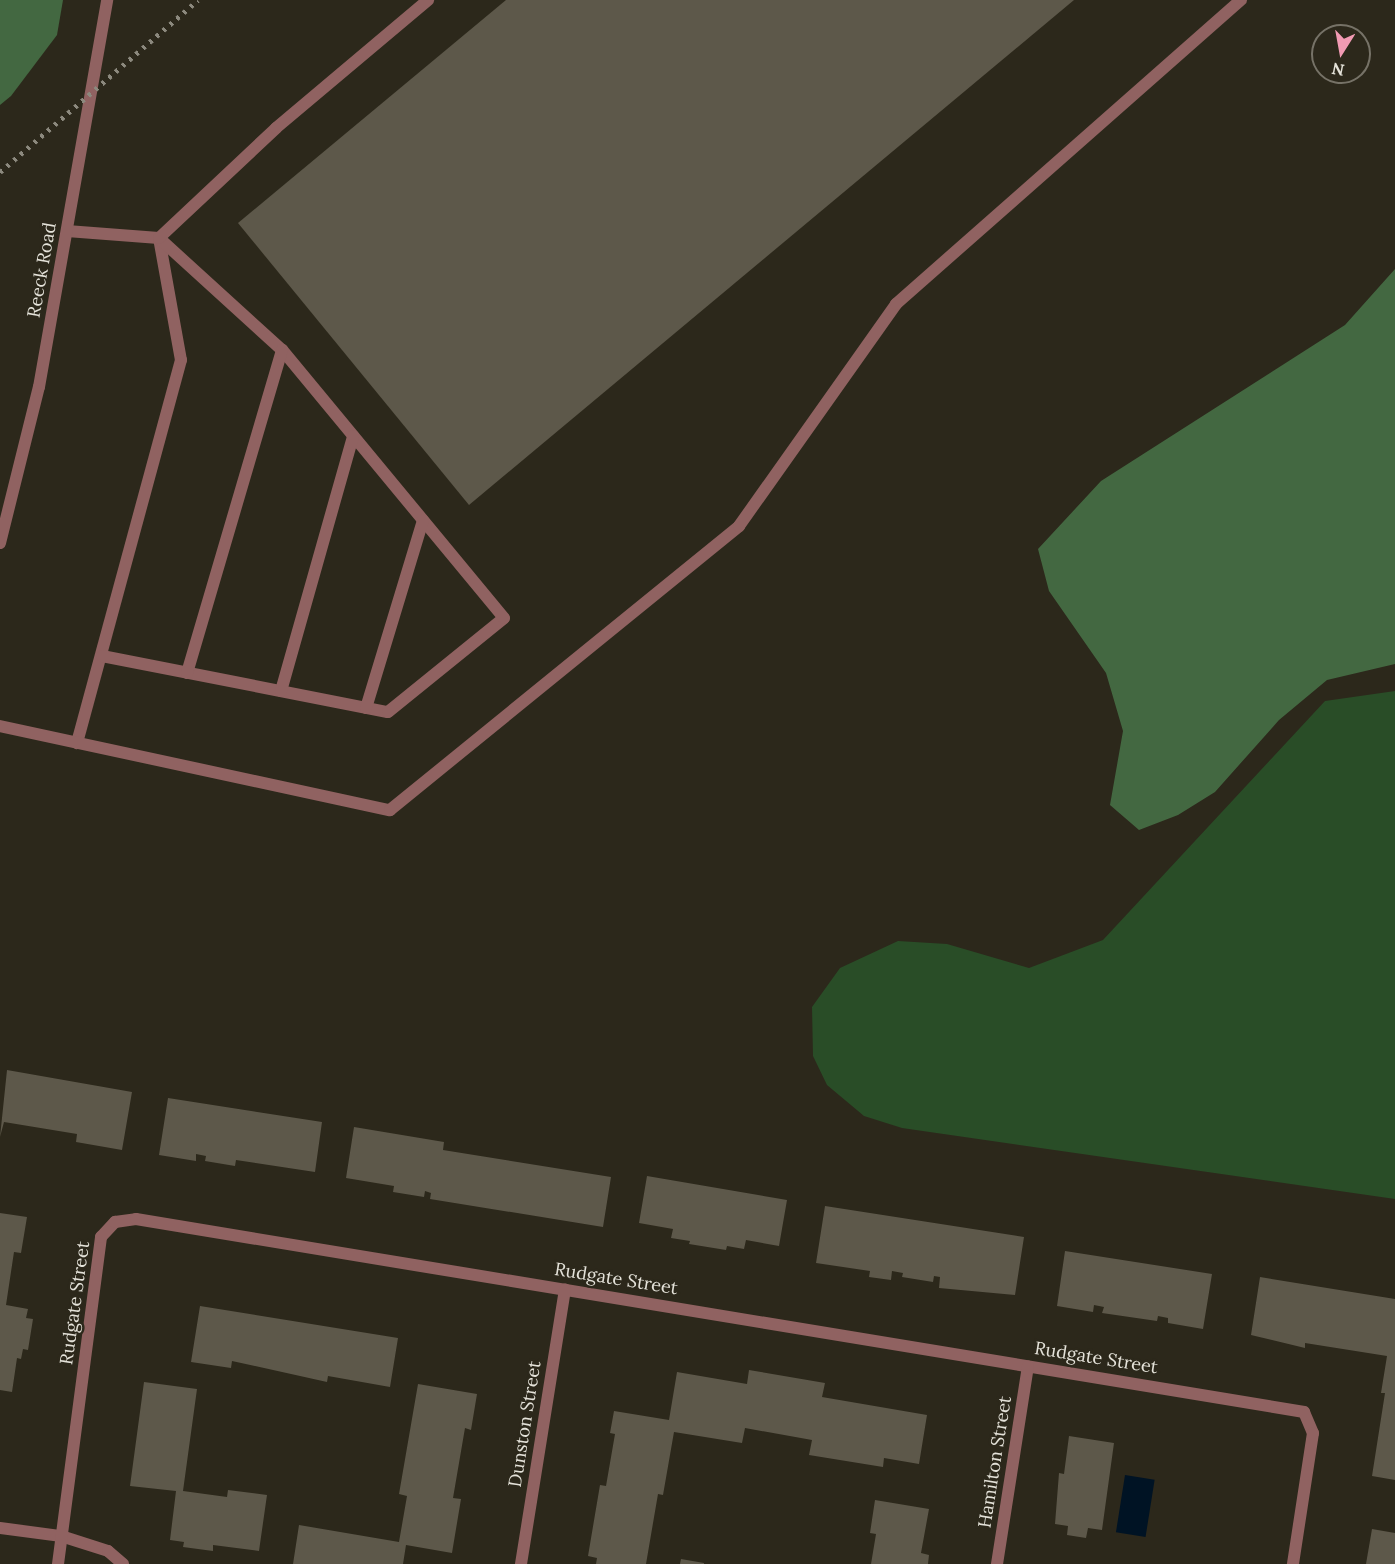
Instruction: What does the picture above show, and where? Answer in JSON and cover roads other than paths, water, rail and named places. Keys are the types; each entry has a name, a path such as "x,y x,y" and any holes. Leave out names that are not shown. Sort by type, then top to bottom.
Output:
{"street":[{"name":"Reeck Road","path":"0,543 39,387 107,0"},
{"path":"159,238 276,128 428,0"},
{"path":"0,726 390,810 740,526 896,304 1241,0"},
{"path":"67,231 159,238 282,350 504,618 388,712 102,656"},
{"path":"77,743 181,360 159,238"},
{"path":"187,673 282,350"},
{"path":"281,691 353,436"},
{"path":"366,708 423,520"},
{"name":"Rudgate Street","path":"58,1564 101,1237 115,1222 136,1219 1304,1412 1313,1433 1293,1564"},
{"name":"Dunston Street","path":"521,1564 565,1290"},
{"name":"Hamilton Street","path":"997,1564 1028,1366"},
{"path":"0,1528 62,1536 108,1551 123,1564"}],"water":[{"path":"1125,1475 1155,1480 1146,1537 1116,1532"}],"railway":[{"path":"0,172 198,0"}]}
